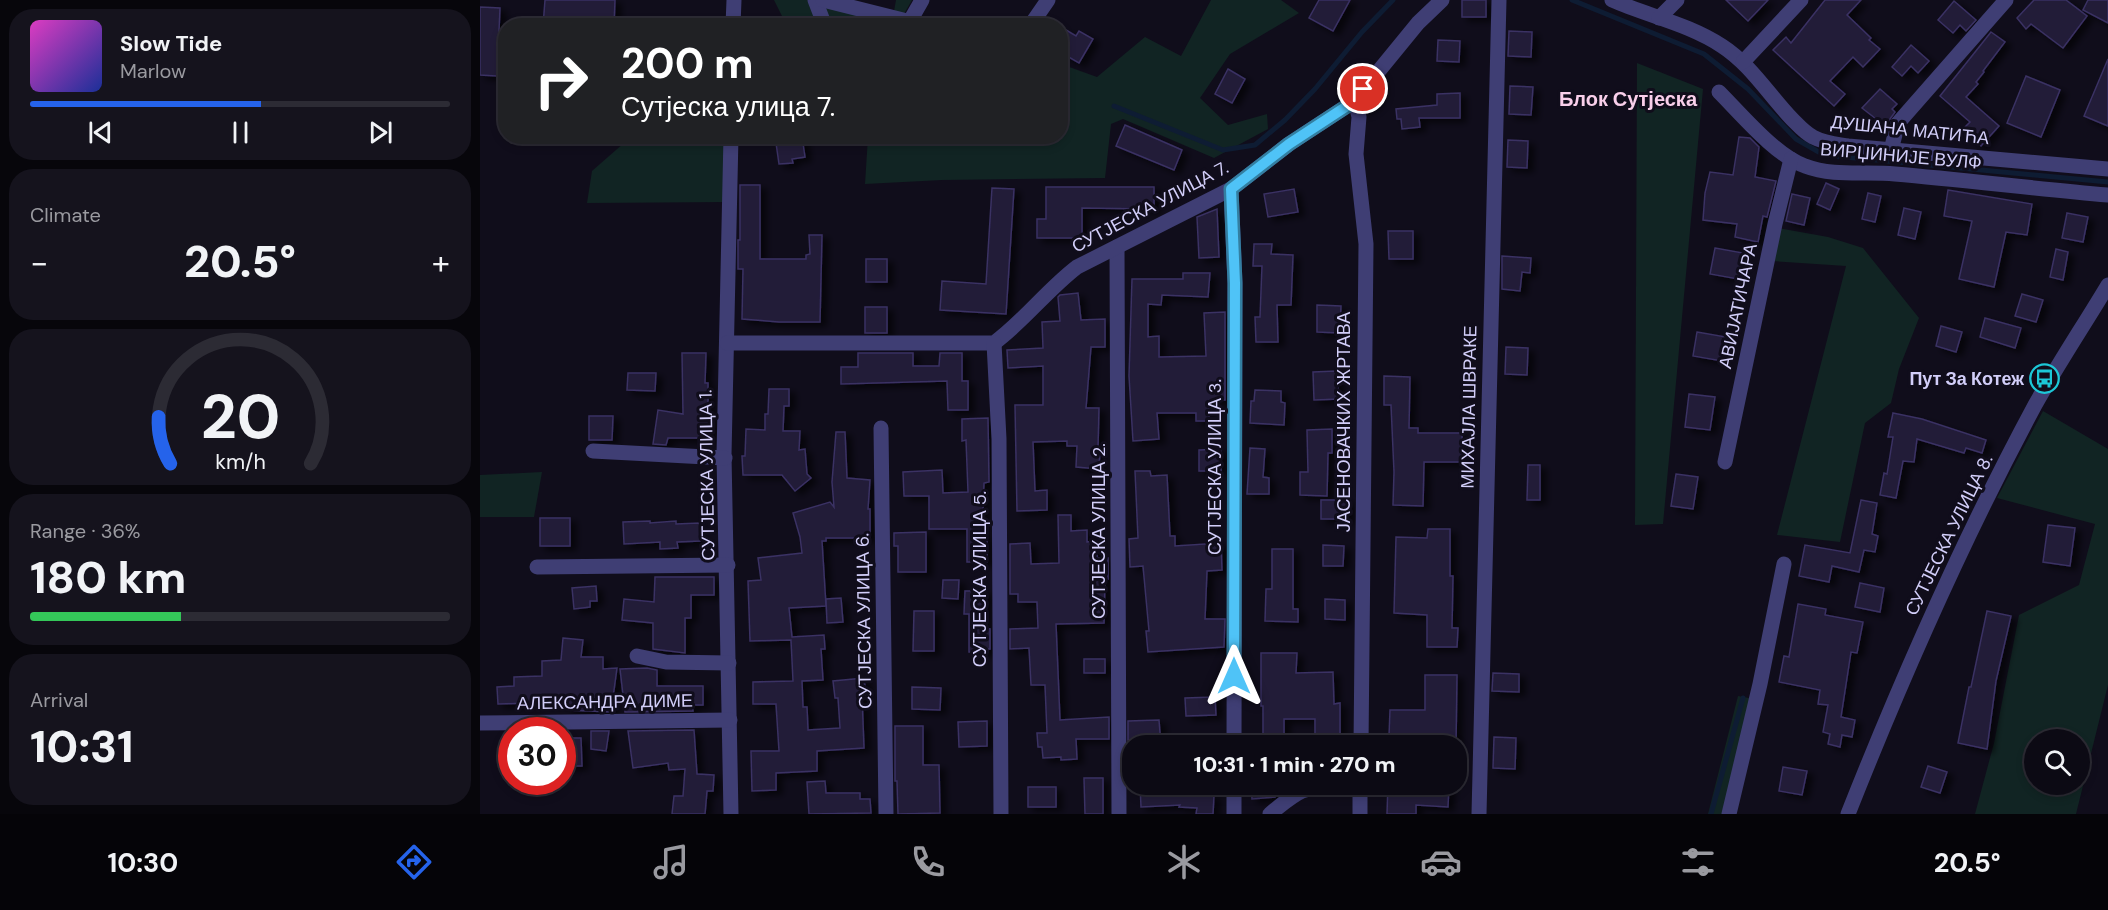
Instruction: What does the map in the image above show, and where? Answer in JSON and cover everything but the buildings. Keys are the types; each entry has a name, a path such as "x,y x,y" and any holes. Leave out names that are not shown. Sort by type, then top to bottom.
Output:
{"street":[{"path":"733,18 734,0"},
{"path":"815,0 822,18"},
{"path":"823,0 898,18"},
{"path":"912,18 922,0"},
{"path":"1036,18 1048,0"},
{"name":"СУТЈЕСКА УЛИЦА 7.","path":"994,343 1065,277 1103,253 1231,189 1289,144 1355,100 1418,23 1442,0"},
{"name":"МИХАЈЛА ШВРАКЕ","path":"1479,814 1499,0"},
{"name":"ДУШАНА МАТИЋА","path":"1612,0 1710,38 1743,62 1774,100 1808,135 1834,143 1891,150 2108,169"},
{"path":"1659,18 1677,0"},
{"path":"1743,62 1801,0"},
{"path":"1891,150 1898,123 2006,0"},
{"name":"ВИРЏИНИЈЕ ВУЛФ","path":"1719,92 1770,143 1803,166 1837,173 1898,174 2108,195"},
{"name":"ЈАСЕНОВАЧКИХ ЖРТАВА","path":"1355,100 1359,117 1357,166 1366,244 1361,735"},
{"name":"СУТЈЕСКА УЛИЦА 1.","path":"730,144 724,458 728,565 731,814"},
{"name":"АВИЈАТИЧАРА","path":"1725,462 1791,159"},
{"name":"СУТЈЕСКА УЛИЦА 3.","path":"1231,189 1235,283 1234,735"},
{"name":"СУТЈЕСКА УЛИЦА 2.","path":"1117,247 1119,814"},
{"name":"СУТЈЕСКА УЛИЦА 8.","path":"1848,814 1914,656 1990,490 2037,403 2105,295"},
{"path":"727,343 994,343"},
{"name":"СУТЈЕСКА УЛИЦА 5.","path":"994,343 999,439 1001,814"},
{"name":"СУТЈЕСКА УЛИЦА 6.","path":"881,428 886,814"},
{"path":"593,451 724,458"},
{"path":"1729,814 1760,684 1784,564"},
{"path":"537,567 728,565"},
{"path":"637,656 666,662 729,663"},
{"name":"АЛЕКСАНДРА ДИМЕ","path":"480,723 730,720"},
{"path":"1234,795 1234,814"},
{"path":"1270,814 1295,795"},
{"path":"1360,795 1360,814"}],"green space":[{"path":"774,0 819,0 893,17 896,0 912,0 902,18 787,18 782,16"},
{"path":"1211,0 1281,0 1299,13 1230,54 1200,98 1228,125 1267,114 1268,129 1214,158 1123,119 1111,124 1105,178 942,180 865,184 868,144 1068,144 1068,67 1097,77 1145,37 1181,56"},
{"path":"1637,63 1703,89 1663,524 1635,525"},
{"path":"623,144 731,144 729,202 587,203 592,171"},
{"path":"1778,228 1828,237 1863,248 1919,318 1899,369 1891,403 1865,423 1840,542 1777,535 1846,266 1772,261"},
{"path":"2043,411 2108,449 2108,685 2090,758 2090,729 2024,729 2024,795 2081,795 2076,814 1975,814 1994,743 2019,615 2079,585 2095,524 1997,498"},
{"path":"542,472 534,517 480,517 480,475"},
{"path":"1760,684 1724,814 1708,814 1738,696 1749,698"}],"waterway":[{"path":"1114,106 1223,150 1255,145 1285,120 1315,89 1362,32 1393,0"},
{"path":"1572,0 1704,54 1748,89 1796,139 1824,155 2108,182"},
{"path":"1711,814 1743,698"}],"place":[{"name":"Пут За Котеж","path":"2045,379"}],"district":[{"name":"Блок Сутјеска","path":"1628,99"}],"route":[{"path":"1234,676 1235,283 1231,189 1289,144 1355,100 1363,89"}]}
